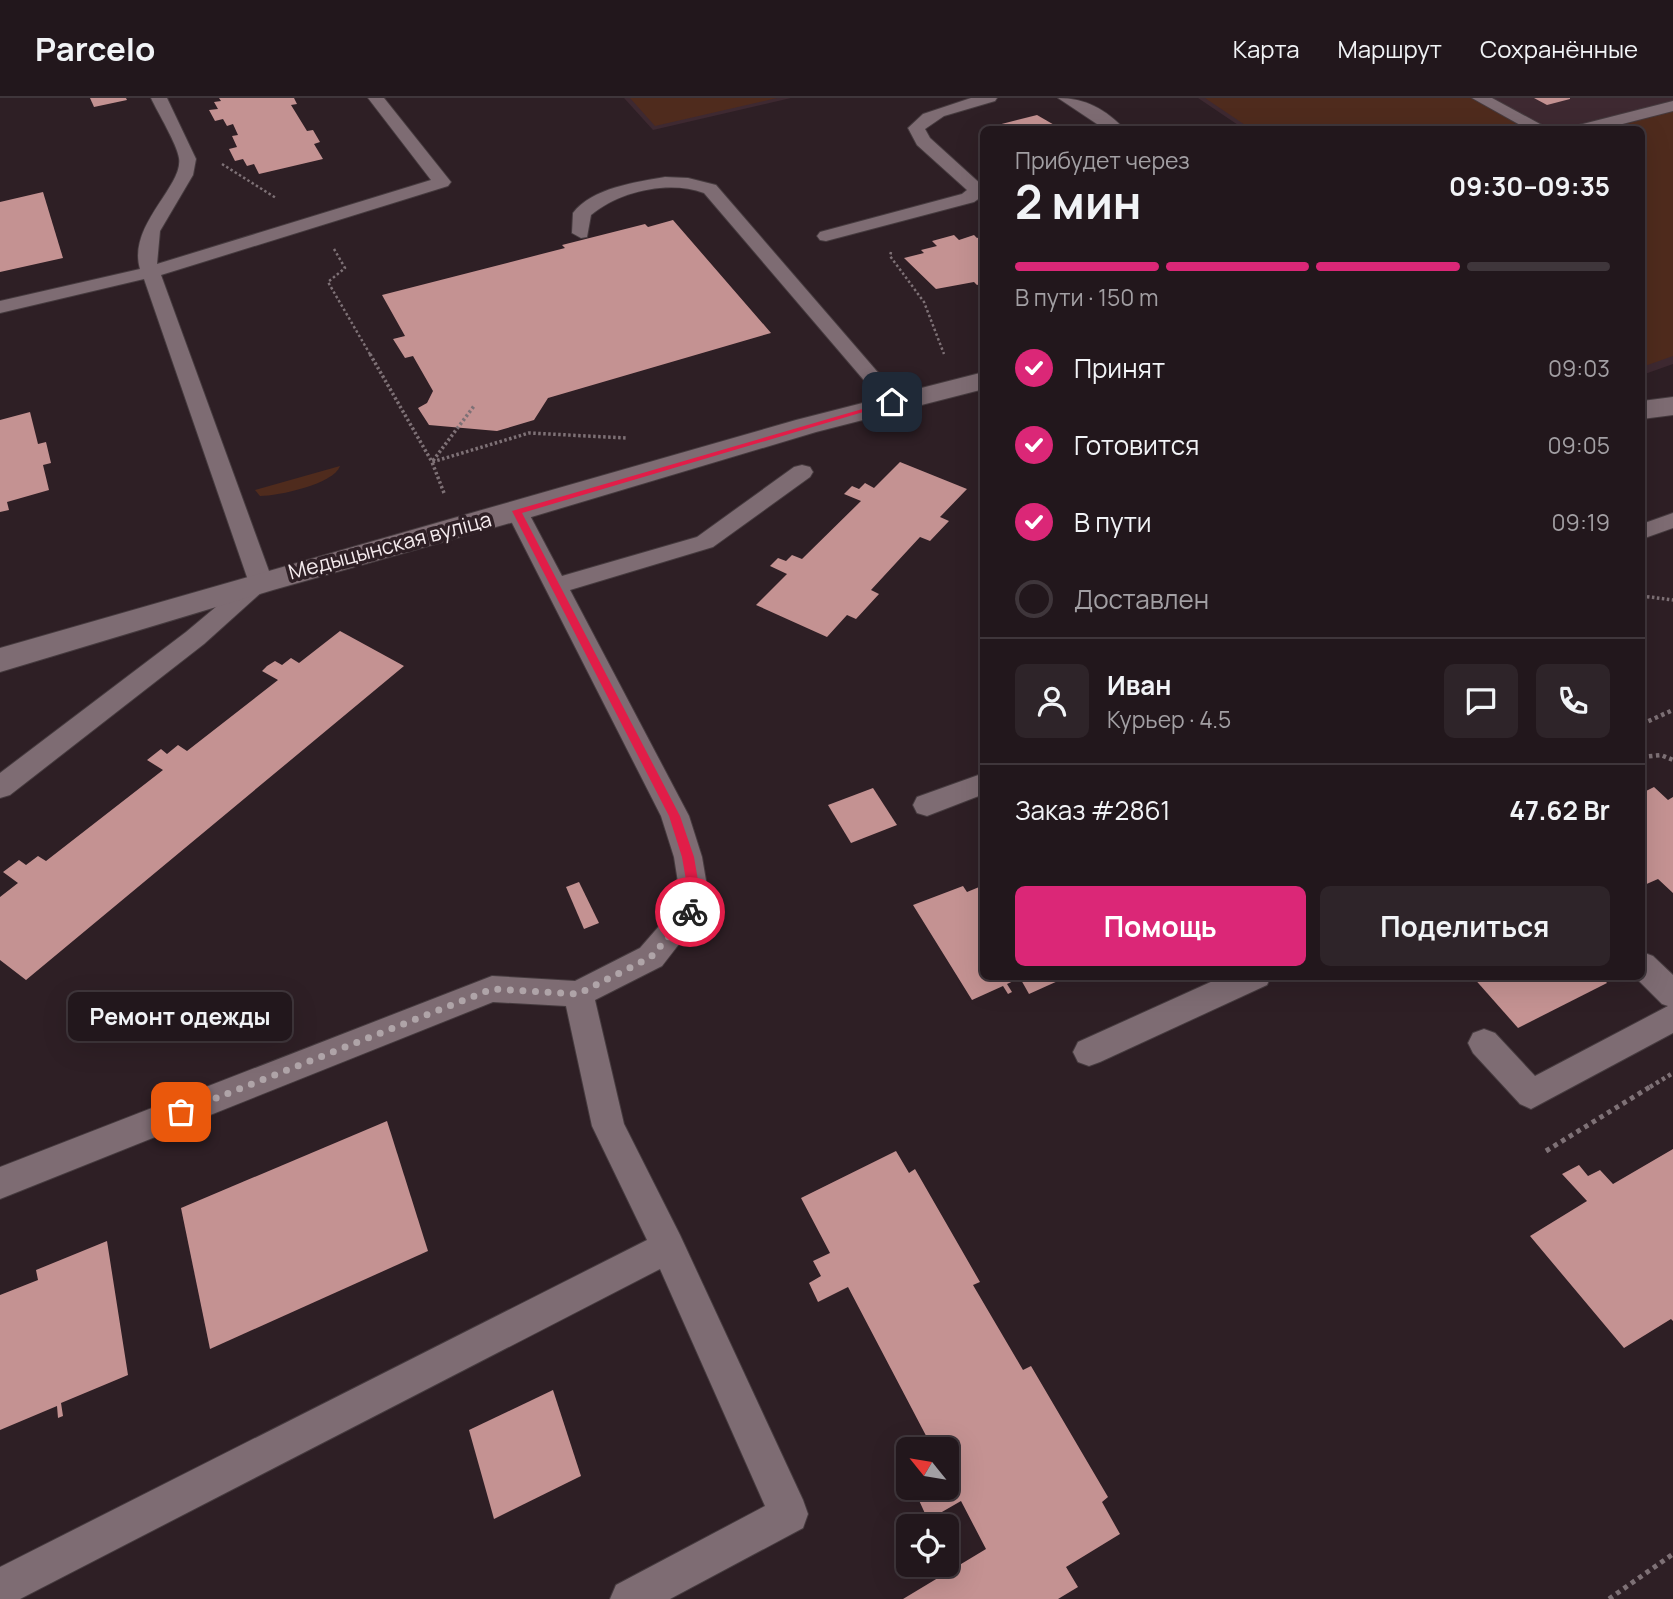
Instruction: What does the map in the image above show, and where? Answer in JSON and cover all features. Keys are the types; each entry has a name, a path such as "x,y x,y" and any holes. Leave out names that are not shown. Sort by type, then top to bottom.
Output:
{"street":[{"name":"Медыцынская вуліца","path":"0,660 261,582 892,402 980,381"},
{"path":"1645,410 1673,406"}],"lane":[{"path":"0,788 195,638 261,582 148,264 151,231 184,175 188,159 159,98"},
{"path":"0,307 151,272 442,183 376,98"},
{"path":"826,236 968,198 978,191 923,141 916,128 920,122 932,116 989,98"},
{"path":"1066,98 1084,106 1112,126"},
{"path":"1480,98 1535,126"},
{"path":"1593,126 1673,106"},
{"path":"581,233 582,213 592,202 666,182 697,184 710,189 892,402"},
{"path":"556,586 705,542 802,472"},
{"path":"0,1184 492,989 578,994 651,957 696,904 688,857 675,816 517,511"},
{"path":"1645,531 1673,520"},
{"path":"927,805 980,785"},
{"path":"1645,968 1673,995"},
{"path":"1089,1052 1247,980"},
{"path":"578,994 608,1126 668,1247 789,1514 630,1599"},
{"path":"1484,1043 1531,1094 1673,1018"},
{"path":"0,1588 668,1247"}],"path":[{"path":"220,163 323,229 345,268 328,282 432,462 444,494"},
{"path":"892,246 890,256 924,302 944,354"},
{"path":"432,462 474,406"},
{"path":"432,462 529,433 638,439"},
{"path":"1645,596 1673,600"},
{"path":"1645,723 1673,710"},
{"path":"1645,757 1661,755 1673,760"},
{"path":"1546,1151 1673,1073"},
{"path":"1609,1599 1673,1554"}],"shaded area":[{"path":"624,98 791,98 653,130"},
{"path":"630,98 777,98 655,126"},
{"path":"1198,98 1673,98 1673,364 1645,374 1645,126 1240,126"},
{"path":"1205,98 1476,98 1529,126 1247,126"},
{"path":"1664,112 1673,112 1673,356 1645,366 1645,126 1620,126"},
{"path":"340,466 328,478 305,488 260,496 255,490"}],"building":[{"path":"90,98 126,98 127,100 94,107"},
{"path":"219,98 294,98 297,104 291,105 307,131 313,130 320,142 314,144 323,159 259,174 254,164 247,166 243,159 235,161 229,149 237,147 232,136 238,135 233,124 227,126 223,119 215,121 209,110 218,109 214,102 221,101"},
{"path":"1534,98 1570,98 1570,99 1547,105"},
{"path":"1037,115 1056,126 994,126"},
{"path":"43,192 63,258 0,272 0,202"},
{"path":"673,220 771,333 548,398 534,420 497,431 429,425 418,408 427,403 433,391 413,356 405,358 393,339 405,336 382,295 565,248 562,245 645,224 648,227"},
{"path":"954,235 959,240 974,235 980,237 980,284 974,282 936,289 904,258 924,253 921,250 937,246 932,241"},
{"path":"30,412 38,444 46,442 51,463 43,465 49,490 7,502 9,510 0,512 0,420"},
{"path":"900,462 967,489 940,517 949,521 930,541 920,537 871,590 879,594 856,619 847,615 827,637 756,605 787,574 770,566 778,558 786,561 792,555 802,559 861,501 844,494 852,486 859,489 865,483 874,488"},
{"path":"340,631 404,666 26,980 0,960 0,897 18,883 3,872 19,860 26,865 38,856 46,861 163,770 147,760 161,749 167,754 178,745 187,751 278,680 262,671 267,666 275,661 282,665 291,658 299,663"},
{"path":"1654,787 1668,800 1673,797 1673,893 1658,879 1645,885 1645,792"},
{"path":"873,788 897,825 851,843 828,805"},
{"path":"579,882 599,923 584,929 566,887"},
{"path":"963,886 967,892 980,887 980,980 1016,980 1007,984 1012,992 1008,994 1003,986 972,1000 913,905"},
{"path":"1021,980 1060,980 1029,994"},
{"path":"1476,980 1604,980 1607,983 1518,1028"},
{"path":"387,1121 428,1251 210,1349 181,1208"},
{"path":"1673,1149 1673,1321 1671,1319 1624,1348 1530,1236 1587,1201 1562,1174 1579,1165 1588,1176 1600,1170 1613,1184"},
{"path":"896,1151 909,1173 915,1169 980,1282 973,1285 1023,1370 1031,1366 1108,1497 1102,1502 1120,1534 1066,1567 1078,1587 1058,1599 903,1599 940,1577 959,1577 959,1565 986,1549 961,1501 938,1514 925,1514 919,1500 959,1500 959,1437 927,1437 848,1287 818,1302 809,1283 821,1276 813,1261 830,1253 801,1198"},
{"path":"107,1241 128,1375 61,1403 63,1416 58,1418 57,1406 0,1430 0,1295 38,1280 36,1270"},
{"path":"553,1390 581,1476 494,1519 469,1430"}],"way so far":[{"path":"181,1112 492,989 578,994 651,957 690,912"}],"place":[{"name":"Ремонт одежды","path":"181,1112"}],"route":[{"path":"690,912 696,904 688,857 675,816 517,511 892,402"}]}
